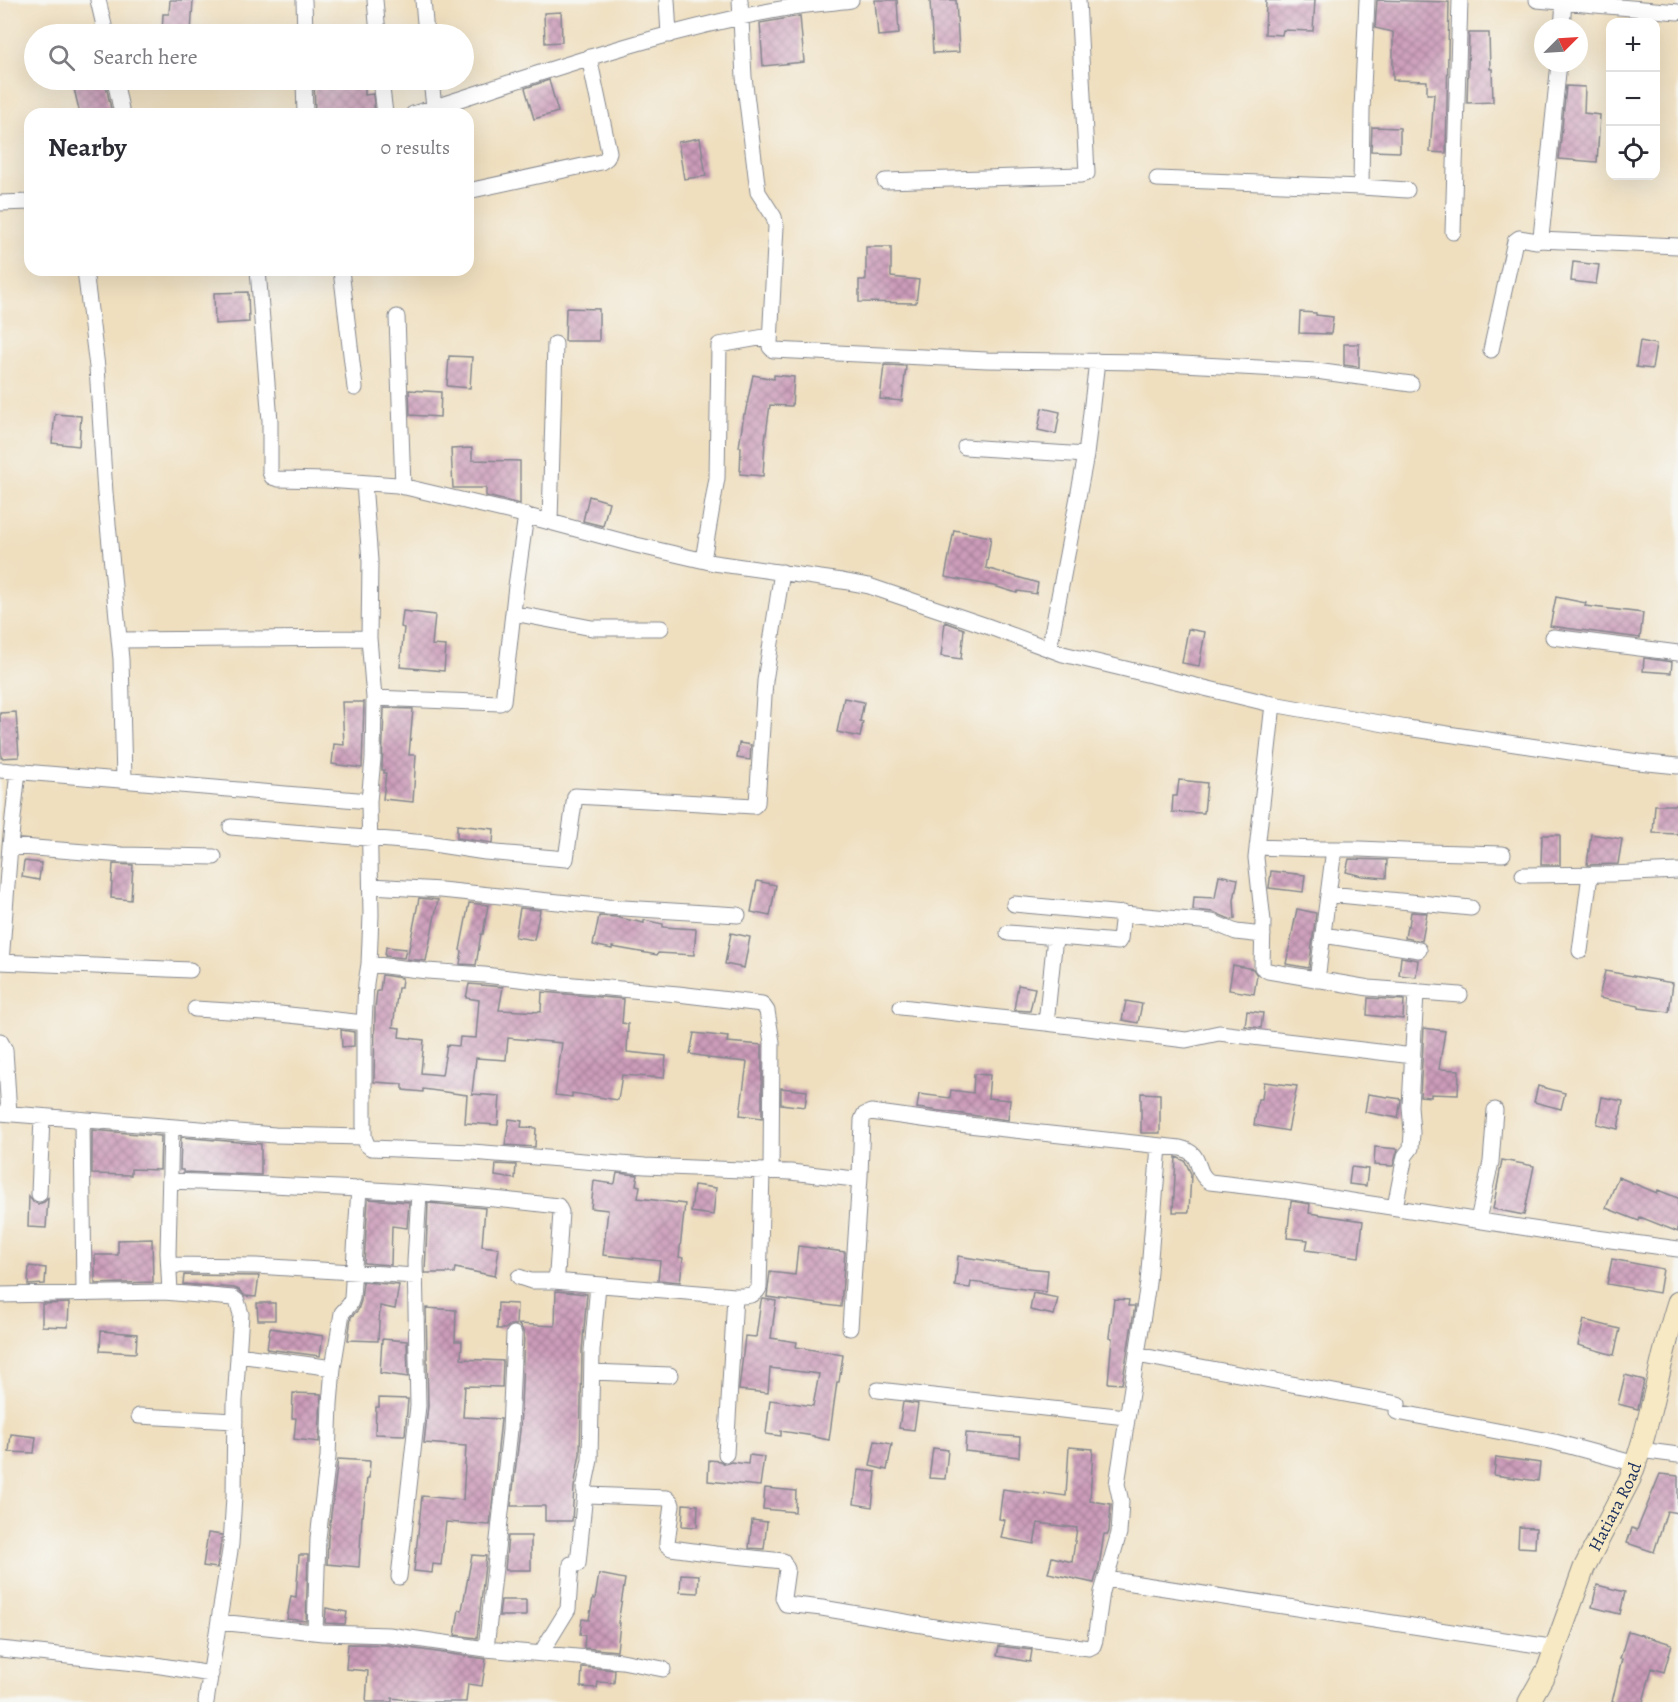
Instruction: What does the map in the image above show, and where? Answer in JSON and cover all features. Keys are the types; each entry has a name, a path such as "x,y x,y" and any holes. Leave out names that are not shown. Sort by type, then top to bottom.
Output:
{"street":[{"path":"98,0 104,24"},
{"path":"304,0 305,24"},
{"path":"375,0 377,24"},
{"path":"423,0 425,24"},
{"path":"667,0 669,34"},
{"path":"740,0 744,76 758,192 774,217 776,226 770,347 776,351 987,360 1144,362 1329,372 1411,384"},
{"path":"431,108 669,34 789,7 851,0"},
{"path":"885,181 1087,173 1078,0"},
{"path":"1361,187 1367,0"},
{"path":"1453,232 1460,0"},
{"path":"1538,0 1670,8"},
{"path":"1563,18 1564,2"},
{"path":"474,190 607,159 609,152 590,57"},
{"path":"1539,240 1558,72"},
{"path":"117,90 121,108"},
{"path":"304,90 305,108"},
{"path":"382,90 384,108"},
{"path":"432,90 434,107"},
{"path":"1157,179 1407,190"},
{"path":"0,203 24,202"},
{"path":"1491,350 1515,241 1519,238 1534,241 1678,246"},
{"path":"86,276 97,367 105,493 119,640 124,780"},
{"path":"258,276 272,477 403,487 526,515 636,545 703,560 868,586 987,626 1049,650 1273,704 1407,728 1678,766"},
{"path":"342,276 355,388"},
{"path":"397,317 403,487"},
{"path":"703,560 717,478 719,345 771,336"},
{"path":"550,522 555,344"},
{"path":"1049,650 1086,455 1097,361"},
{"path":"965,447 1086,455"},
{"path":"364,483 370,561 369,638 374,698 373,759 369,801 369,964 364,1023 365,1142 371,1148 472,1152 855,1179 860,1176"},
{"path":"374,698 502,703 526,515"},
{"path":"231,827 427,843 485,852 566,859 575,796 754,806 758,791 766,668 782,572"},
{"path":"513,613 592,628 661,628"},
{"path":"1553,637 1678,653"},
{"path":"119,640 369,638"},
{"path":"1273,704 1256,866 1263,921 1261,964 1265,970 1317,980 1369,988 1460,995"},
{"path":"0,770 369,801"},
{"path":"18,771 3,893 1,962 190,970"},
{"path":"10,846 122,855 214,857"},
{"path":"1257,847 1503,854"},
{"path":"1317,980 1334,849"},
{"path":"1523,875 1678,871"},
{"path":"1580,951 1590,875"},
{"path":"370,886 441,890 607,907 738,915"},
{"path":"1329,894 1472,908"},
{"path":"1014,904 1212,922 1236,932 1263,935"},
{"path":"1008,933 1118,942 1123,913"},
{"path":"1323,935 1419,950"},
{"path":"1046,1023 1054,937"},
{"path":"369,964 678,994 762,1004 767,1011 772,1042 758,1291 753,1294 735,1296 531,1281 519,1277"},
{"path":"1395,1207 1405,1156 1411,1148 1410,1106 1416,992"},
{"path":"901,1007 1186,1040 1219,1033 1413,1056"},
{"path":"195,1009 280,1014 364,1023"},
{"path":"0,1041 5,1050 5,1114 275,1135 364,1137"},
{"path":"1478,1220 1491,1162 1495,1110"},
{"path":"850,1328 862,1120 864,1115 871,1112 1188,1150 1194,1155 1205,1179 1210,1182 1287,1191 1678,1249"},
{"path":"39,1194 42,1117"},
{"path":"82,1120 84,1293"},
{"path":"170,1292 171,1127"},
{"path":"585,1492 590,1496 667,1498 672,1505 667,1542 671,1548 783,1561 787,1569 783,1598 786,1604 952,1630 1084,1648 1093,1646 1102,1592 1119,1533 1121,1502 1117,1484 1148,1283 1160,1146"},
{"path":"170,1181 359,1188 492,1198 558,1206 561,1212 557,1273 554,1281"},
{"path":"315,1632 318,1538 328,1457 333,1368 342,1313 352,1298 359,1188"},
{"path":"399,1577 418,1406 416,1276 419,1193"},
{"path":"169,1266 256,1266 416,1276"},
{"path":"541,1653 568,1609 590,1460 592,1372 598,1286"},
{"path":"0,1295 170,1292 233,1298 237,1301 241,1314 231,1544 206,1702"},
{"path":"726,1454 735,1296"},
{"name":"Hatiara Road","path":"1529,1702 1557,1648 1584,1568 1630,1479 1674,1328 1678,1302"},
{"path":"486,1649 510,1430 514,1334"},
{"path":"238,1355 333,1368"},
{"path":"1137,1355 1555,1442 1638,1457 1678,1455"},
{"path":"592,1372 670,1375"},
{"path":"878,1390 1126,1417"},
{"path":"139,1416 235,1421"},
{"path":"1106,1579 1557,1648"},
{"path":"219,1622 315,1632 389,1635 486,1649 622,1661 663,1669"},
{"path":"0,1649 155,1665 211,1674"}],"building":[{"path":"170,0 193,0 192,24 162,24 163,14 169,14"},
{"path":"875,0 897,0 899,34 878,36"},
{"path":"930,0 956,0 959,52 933,53"},
{"path":"1266,0 1315,0 1313,31 1283,30 1282,35 1265,34"},
{"path":"1377,0 1449,2 1446,153 1430,152 1434,94 1427,94 1427,81 1393,80 1393,32 1375,28"},
{"path":"561,12 562,42 545,43 544,13"},
{"path":"800,16 804,62 763,66 760,23"},
{"path":"1469,33 1489,33 1493,102 1467,103"},
{"path":"549,80 558,112 534,119 525,88"},
{"path":"1566,86 1585,87 1584,113 1600,115 1597,162 1559,159"},
{"path":"74,90 107,90 111,108 79,108"},
{"path":"314,90 365,90 365,95 373,94 374,108 315,108"},
{"path":"1372,127 1400,128 1400,152 1371,151"},
{"path":"700,138 706,176 684,179 678,142"},
{"path":"866,247 891,247 891,277 919,280 916,303 859,302 859,280 866,280"},
{"path":"1573,262 1599,265 1596,284 1571,281"},
{"path":"248,292 249,322 215,324 214,293"},
{"path":"566,308 599,309 599,341 565,341"},
{"path":"1300,312 1333,317 1331,334 1299,333"},
{"path":"1640,341 1656,344 1652,369 1636,367"},
{"path":"1344,344 1359,344 1359,367 1344,365"},
{"path":"449,356 472,357 470,388 447,386"},
{"path":"884,365 906,366 902,401 880,399"},
{"path":"753,375 774,379 774,375 794,377 792,406 770,405 763,476 740,474 741,447 739,447"},
{"path":"409,390 441,392 440,417 410,415"},
{"path":"1042,408 1060,412 1056,434 1038,430"},
{"path":"55,414 81,416 79,446 52,443"},
{"path":"472,448 472,460 520,461 520,504 486,496 486,488 453,488 451,449"},
{"path":"589,496 609,502 603,526 583,521"},
{"path":"954,530 991,537 986,568 1038,583 1036,594 1018,591 1017,593 994,586 945,577"},
{"path":"1556,597 1586,603 1585,606 1643,613 1640,638 1550,626"},
{"path":"403,611 435,615 432,645 446,646 444,671 400,667 404,628 401,627"},
{"path":"945,622 964,629 961,659 941,656"},
{"path":"1188,629 1205,632 1199,666 1182,663"},
{"path":"1644,658 1672,662 1671,673 1643,671"},
{"path":"844,698 864,702 860,721 863,722 860,737 837,732"},
{"path":"342,702 364,702 362,768 332,764 334,744 344,745"},
{"path":"384,708 413,709 409,755 416,755 413,802 383,799 386,773 382,770"},
{"path":"16,712 19,757 1,758 0,713"},
{"path":"739,743 751,745 750,760 737,758"},
{"path":"1179,780 1207,783 1204,813 1172,812 1173,796 1177,796"},
{"path":"1655,805 1678,805 1678,834 1653,833"},
{"path":"457,825 494,829 493,843 457,838"},
{"path":"1591,834 1622,839 1618,864 1587,865"},
{"path":"1542,835 1560,835 1560,865 1541,865"},
{"path":"1349,859 1387,860 1386,878 1346,872"},
{"path":"24,861 41,863 39,880 22,877"},
{"path":"113,864 133,865 131,900 111,898"},
{"path":"1271,871 1305,875 1303,892 1269,888"},
{"path":"1219,875 1238,879 1234,900 1235,919 1232,920 1213,912 1193,910 1194,897 1215,898"},
{"path":"757,881 776,885 770,916 751,912"},
{"path":"419,898 438,900 426,961 407,959"},
{"path":"469,903 488,905 476,965 460,964 462,951 460,950"},
{"path":"520,908 540,910 534,940 515,937"},
{"path":"1297,909 1316,913 1309,968 1286,964"},
{"path":"1411,912 1427,913 1422,941 1405,938"},
{"path":"599,916 644,923 644,920 663,924 663,927 696,929 694,955 658,953 657,955 593,945"},
{"path":"731,933 750,937 744,968 725,964"},
{"path":"386,947 406,949 404,958 385,956"},
{"path":"1401,957 1418,960 1416,977 1399,975"},
{"path":"1233,965 1253,969 1257,975 1254,994 1229,990"},
{"path":"1605,971 1673,983 1669,1012 1639,1008 1639,1006 1599,998"},
{"path":"382,975 402,978 401,988 398,988 393,1027 400,1028 399,1037 424,1040 421,1073 442,1075 447,1045 459,1046 460,1037 476,1038 479,1000 466,998 469,984 503,987 499,1010 541,1012 542,992 624,999 622,1023 628,1024 627,1052 666,1056 664,1078 622,1075 618,1100 572,1093 572,1097 555,1095 562,1043 508,1038 506,1060 476,1058 472,1094 500,1096 498,1125 465,1123 467,1095 423,1089 423,1092 403,1090 403,1084 374,1082 375,1008"},
{"path":"1018,985 1035,988 1030,1011 1014,1010"},
{"path":"1368,998 1404,1000 1403,1019 1367,1015"},
{"path":"1126,1001 1142,1004 1138,1023 1122,1020"},
{"path":"1247,1011 1263,1013 1261,1028 1245,1026"},
{"path":"1424,1028 1445,1031 1439,1069 1459,1070 1458,1095 1420,1096"},
{"path":"341,1030 354,1032 354,1046 342,1047"},
{"path":"694,1033 728,1037 727,1042 762,1045 762,1118 740,1115 747,1062 690,1054"},
{"path":"974,1074 990,1075 988,1098 1010,1100 1008,1120 917,1108 919,1094 950,1098 951,1090 973,1093"},
{"path":"1264,1082 1297,1086 1288,1131 1254,1125 1258,1099 1262,1099"},
{"path":"1538,1086 1565,1093 1561,1109 1534,1102"},
{"path":"781,1088 807,1091 805,1107 781,1104"},
{"path":"1141,1093 1160,1094 1160,1133 1141,1133"},
{"path":"1368,1094 1401,1099 1398,1118 1365,1112"},
{"path":"1602,1097 1623,1101 1618,1129 1597,1124"},
{"path":"509,1119 522,1121 521,1127 536,1128 535,1147 505,1145"},
{"path":"92,1130 161,1136 160,1170 131,1169 131,1175 92,1174"},
{"path":"181,1137 261,1144 261,1175 183,1172 180,1170"},
{"path":"1375,1147 1398,1149 1393,1166 1374,1165"},
{"path":"1176,1157 1185,1161 1191,1174 1189,1212 1173,1212"},
{"path":"1502,1160 1534,1166 1524,1215 1493,1209"},
{"path":"496,1164 516,1165 515,1179 495,1176"},
{"path":"1351,1167 1368,1169 1366,1186 1349,1184"},
{"path":"617,1173 638,1175 636,1185 640,1186 638,1198 685,1204 679,1257 683,1258 680,1282 658,1280 660,1261 603,1255 608,1210 591,1208 594,1181 614,1184"},
{"path":"1618,1177 1657,1193 1658,1190 1678,1198 1678,1232 1640,1217 1639,1221 1606,1208"},
{"path":"694,1185 716,1188 713,1215 691,1212"},
{"path":"29,1196 33,1202 38,1204 48,1198 46,1228 28,1227"},
{"path":"368,1199 409,1202 407,1228 392,1226 391,1265 364,1263"},
{"path":"1291,1201 1310,1204 1309,1213 1363,1221 1359,1257 1306,1250 1308,1240 1287,1238"},
{"path":"428,1203 485,1208 482,1246 499,1248 495,1276 455,1268 454,1273 425,1273"},
{"path":"152,1239 153,1282 95,1284 95,1255 118,1255 118,1240"},
{"path":"798,1246 845,1252 841,1307 767,1297 770,1272 795,1275"},
{"path":"958,1256 1048,1270 1046,1292 971,1282 970,1288 955,1286"},
{"path":"1612,1259 1663,1269 1659,1293 1607,1284"},
{"path":"29,1266 46,1268 45,1284 28,1285"},
{"path":"184,1275 259,1276 256,1297 245,1296 234,1288 183,1284"},
{"path":"363,1282 399,1285 395,1309 380,1306 378,1341 348,1340 351,1317 358,1310"},
{"path":"556,1291 587,1294 582,1351 580,1454 574,1487 572,1521 545,1521 545,1506 511,1506 520,1431 524,1334 518,1324 555,1326"},
{"path":"1033,1293 1058,1298 1054,1315 1030,1310"},
{"path":"763,1299 776,1301 771,1338 797,1342 796,1347 843,1355 829,1440 781,1431 781,1436 766,1434 770,1400 813,1406 819,1374 770,1368 768,1393 739,1390 745,1336 756,1337"},
{"path":"1114,1299 1129,1300 1128,1306 1135,1306 1122,1384 1108,1383 1112,1338 1109,1337"},
{"path":"69,1303 68,1327 42,1326 42,1304"},
{"path":"257,1303 275,1303 275,1320 258,1320"},
{"path":"498,1303 517,1304 516,1325 497,1329"},
{"path":"426,1308 456,1310 455,1341 462,1341 461,1359 503,1361 502,1387 465,1386 463,1417 501,1419 490,1525 446,1522 441,1565 433,1564 432,1573 414,1571 422,1496 463,1500 466,1446 424,1443 428,1406"},
{"path":"1584,1320 1620,1329 1614,1355 1578,1345"},
{"path":"270,1328 323,1336 320,1356 267,1349"},
{"path":"101,1331 137,1334 136,1353 100,1351"},
{"path":"382,1339 407,1341 408,1377 380,1373"},
{"path":"1625,1375 1644,1380 1638,1409 1618,1404"},
{"path":"293,1393 321,1394 319,1442 294,1439 296,1418 292,1418"},
{"path":"379,1398 408,1399 405,1435 375,1434 376,1407 379,1407"},
{"path":"903,1402 918,1404 914,1430 899,1428"},
{"path":"966,1433 1020,1437 1019,1457 965,1451"},
{"path":"11,1434 36,1437 34,1453 9,1452"},
{"path":"875,1441 892,1444 887,1470 870,1466"},
{"path":"1069,1447 1093,1449 1090,1501 1111,1504 1109,1531 1108,1534 1104,1534 1094,1583 1048,1573 1052,1557 1072,1562 1077,1528 1038,1523 1034,1544 1001,1538 1005,1520 999,1519 1003,1489 1066,1496"},
{"path":"933,1448 948,1450 945,1479 929,1478"},
{"path":"749,1455 764,1457 760,1486 708,1481 709,1460 725,1464 731,1462 748,1464"},
{"path":"1496,1457 1540,1463 1538,1481 1494,1475"},
{"path":"338,1459 370,1461 362,1516 359,1567 327,1564"},
{"path":"858,1470 876,1472 872,1507 854,1504"},
{"path":"1660,1474 1678,1476 1678,1513 1667,1511 1654,1552 1627,1543 1632,1528 1637,1530"},
{"path":"765,1488 796,1491 795,1512 763,1509"},
{"path":"683,1504 698,1505 697,1527 682,1526"},
{"path":"752,1520 767,1522 764,1549 749,1548"},
{"path":"1519,1527 1536,1528 1535,1548 1518,1547"},
{"path":"208,1533 222,1535 217,1568 203,1566"},
{"path":"508,1536 531,1536 531,1570 505,1570"},
{"path":"299,1555 308,1555 306,1621 287,1619 291,1596 296,1597"},
{"path":"472,1555 486,1556 477,1638 455,1635"},
{"path":"599,1574 625,1579 618,1623 620,1623 617,1651 584,1648 585,1635 580,1635 582,1619 589,1620"},
{"path":"681,1574 699,1575 698,1593 680,1592"},
{"path":"1597,1585 1625,1592 1620,1614 1592,1607"},
{"path":"501,1600 526,1600 526,1616 499,1616"},
{"path":"326,1608 347,1612 345,1624 325,1623"},
{"path":"1628,1631 1672,1644 1664,1672 1652,1668 1643,1702 1612,1702 1622,1659 1620,1659"},
{"path":"348,1644 388,1645 486,1659 482,1686 468,1684 466,1702 422,1702 392,1698 392,1702 366,1702 368,1671 346,1669"},
{"path":"999,1646 1032,1650 1030,1662 997,1656"},
{"path":"582,1667 615,1670 614,1683 598,1682 597,1688 581,1687"}]}
